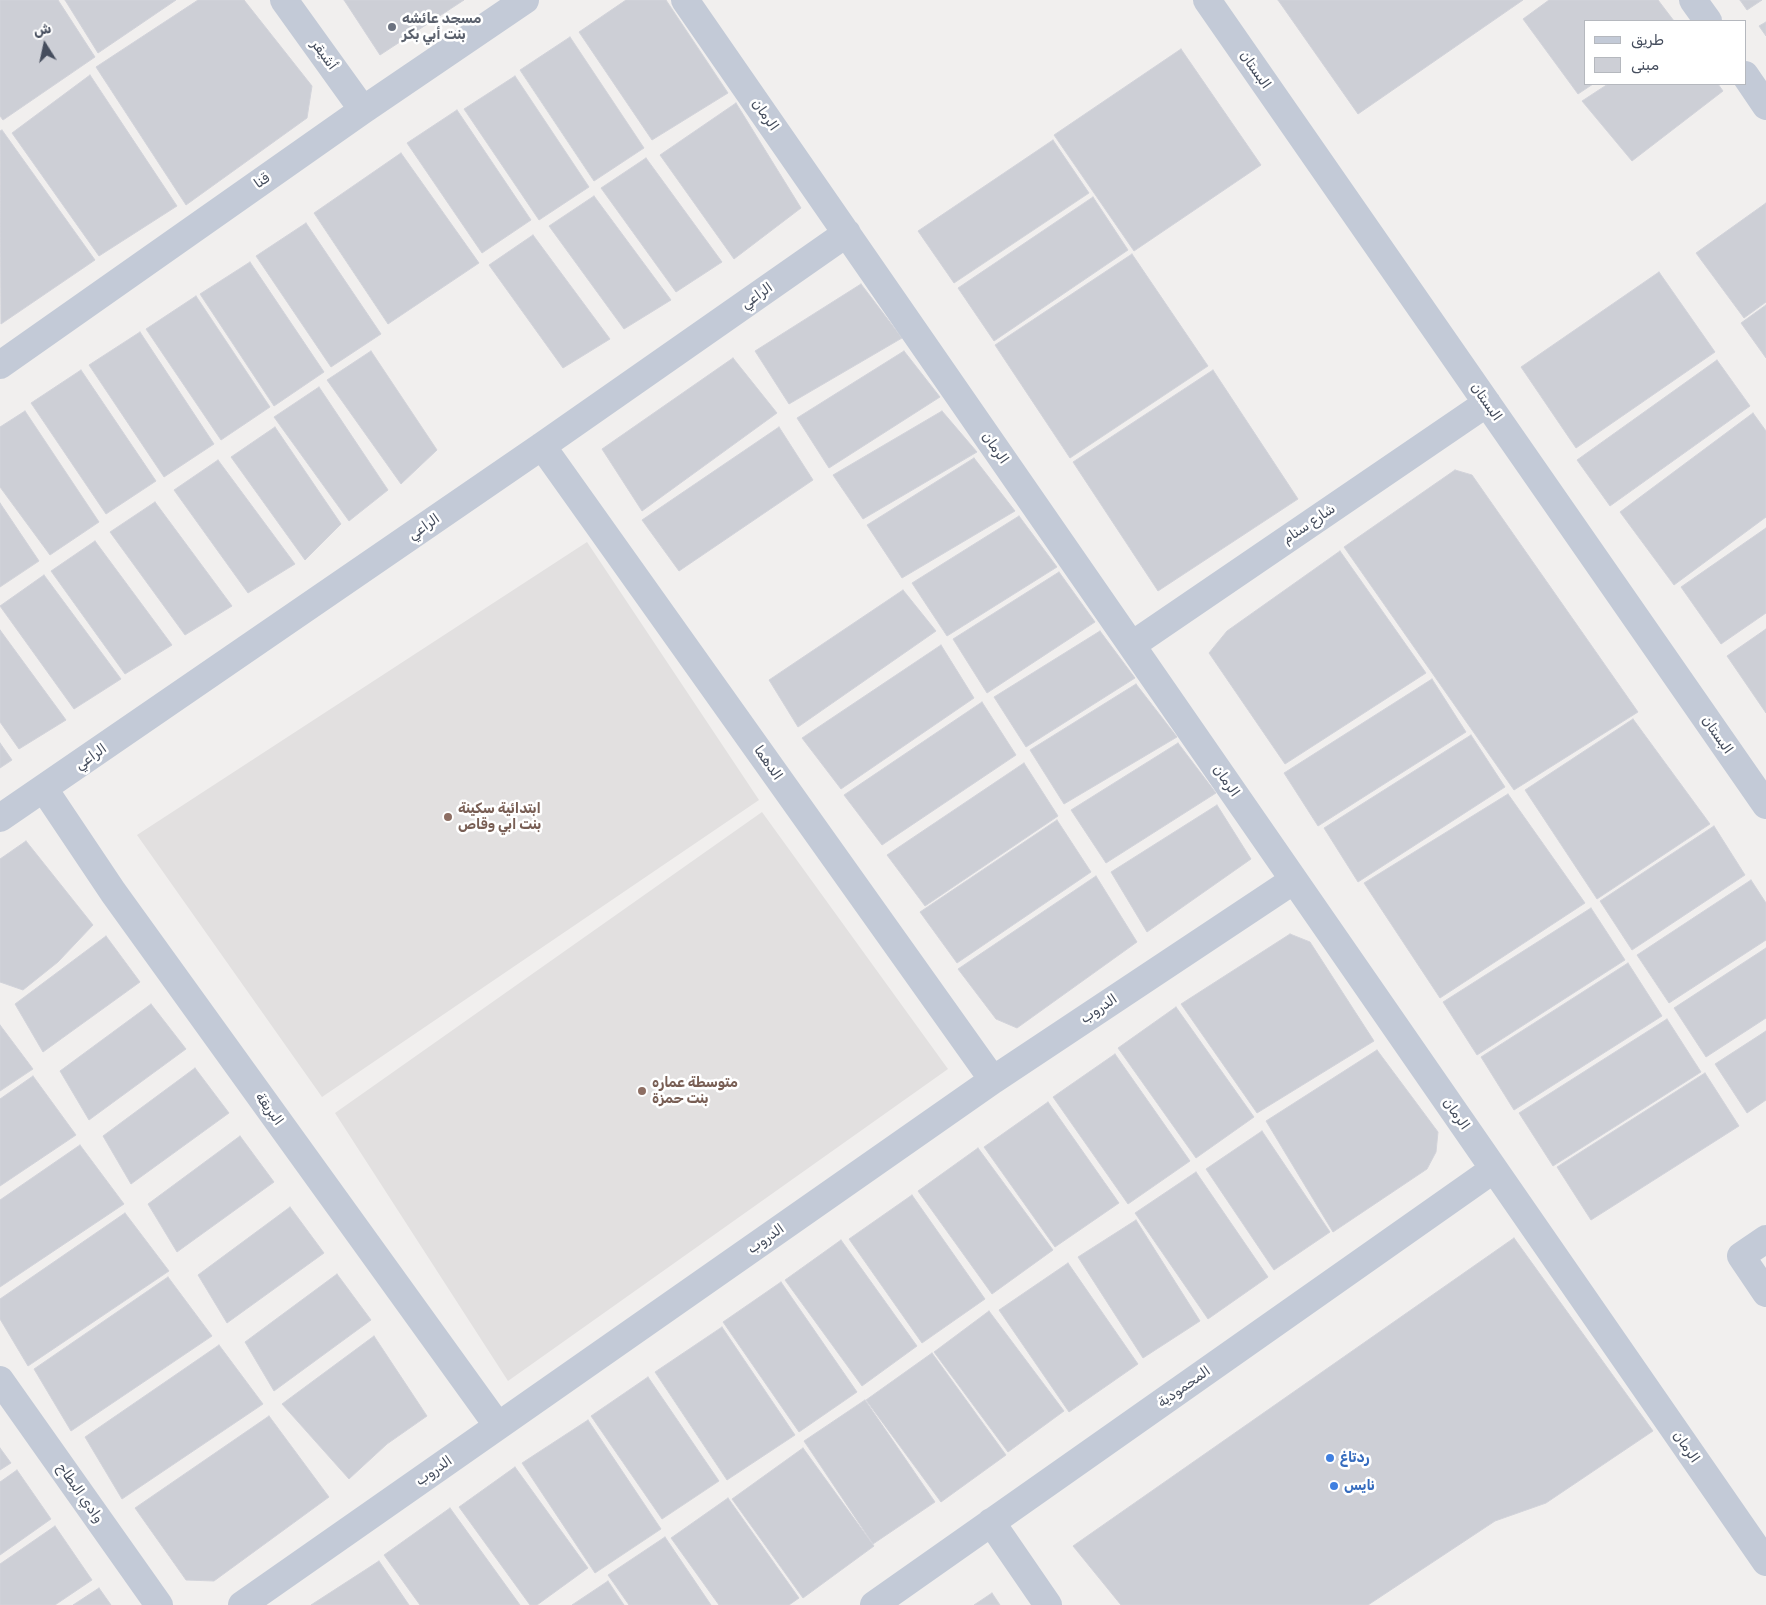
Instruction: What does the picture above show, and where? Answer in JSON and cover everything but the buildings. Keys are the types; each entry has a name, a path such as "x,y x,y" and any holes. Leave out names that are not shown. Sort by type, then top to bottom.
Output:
{"street":[{"name":"أشيقر","path":"284,0 363,110"},
{"name":"قنا","path":"0,365 363,110 525,0"},
{"name":"الرمان","path":"686,0 1494,1169 1763,1550"},
{"name":"البستان","path":"1206,0 1766,805"},
{"path":"1694,0 1707,20"},
{"path":"1746,76 1766,106"},
{"name":"الراعي","path":"0,818 542,446 847,233"},
{"name":"شارع سنام","path":"1132,646 1487,403"},
{"name":"الدهما","path":"542,446 994,1080"},
{"name":"البريقة","path":"44,789 113,892 498,1426"},
{"name":"الدروب","path":"242,1605 994,1080 1294,880"},
{"name":"المحمودية","path":"874,1605 1494,1169"},
{"path":"1766,1239 1741,1256 1766,1293"},
{"name":"وادي البطاح","path":"0,1380 159,1605"},
{"path":"991,1522 1048,1605"}],"shaded area":[{"name":"ابتدائية سكينة بنت ابي وقاص","path":"587,542 759,800 322,1097 137,835"},
{"name":"متوسطة عماره بنت حمزة","path":"762,812 948,1069 508,1381 335,1113"}],"place":[{"name":"مسجد عائشه بنت أبي بكر","path":"392,27"},
{"name":"ابتدائية سكينة بنت ابي وقاص","path":"448,817"},
{"name":"متوسطة عماره بنت حمزة","path":"642,1091"},
{"name":"ردتاغ","path":"1330,1458"},
{"name":"نايس","path":"1334,1486"}]}
